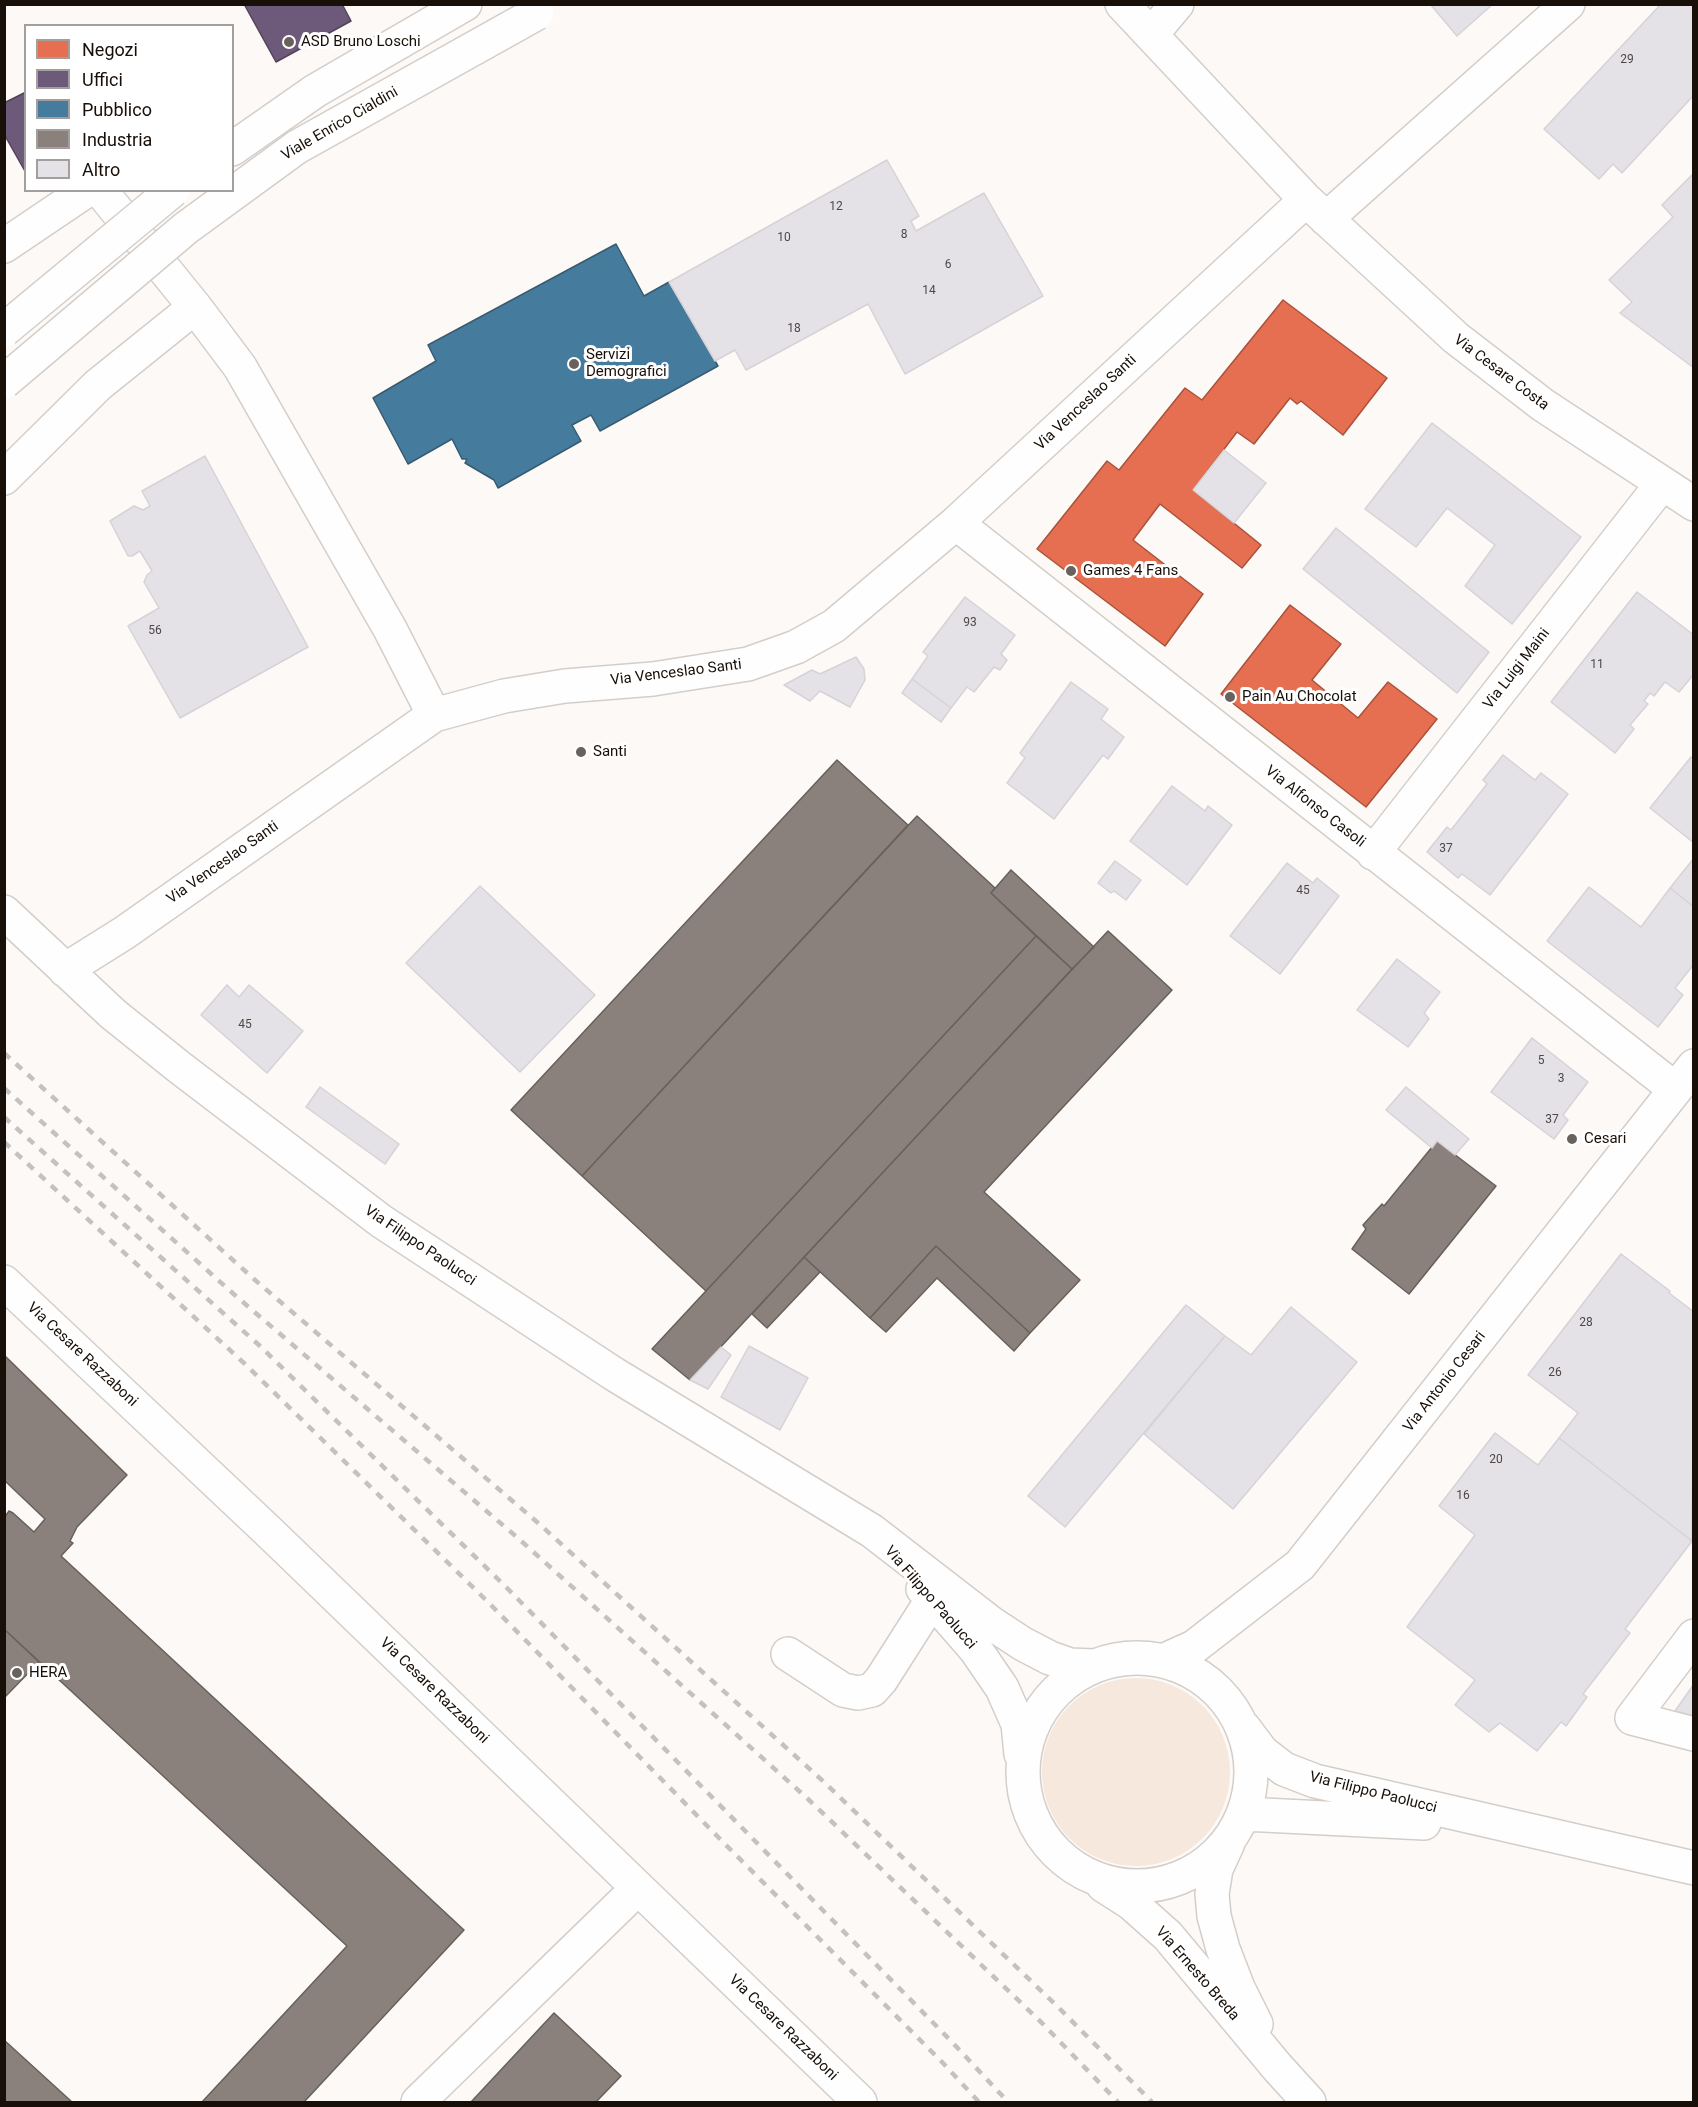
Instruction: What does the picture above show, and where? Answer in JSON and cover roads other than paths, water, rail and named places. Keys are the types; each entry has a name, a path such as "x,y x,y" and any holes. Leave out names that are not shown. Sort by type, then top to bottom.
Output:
{"street":[{"path":"234,148 315,91 465,4"},
{"name":"Via Cesare Costa","path":"1122,4 1316,210 1456,339 1543,405 1661,485 1694,504"},
{"path":"1151,35 1177,4"},
{"path":"1316,210 1568,4"},
{"name":"Viale Enrico Cialdini","path":"4,382 186,228 297,147 545,9"},
{"path":"4,246 84,192"},
{"path":"102,192 240,367 390,629 434,715"},
{"path":"4,330 171,192"},
{"name":"Via Venceslao Santi","path":"65,970 124,933 434,715 504,696 565,686 653,679 748,664 796,647 834,626 1316,210"},
{"path":"4,478 98,385 195,308"},
{"name":"Via Luigi Maini","path":"1373,853 1661,485"},
{"name":"Via Alfonso Casoli","path":"956,523 1373,853 1684,1077"},
{"name":"Via Filippo Paolucci","path":"4,912 113,1014 381,1221 614,1374 872,1531 991,1623 1023,1644 1070,1665 1094,1666"},
{"name":"Via Antonio Cesari","path":"1163,1661 1194,1647 1300,1565 1684,1077"},
{"name":"Via Cesare Razzaboni","path":"4,1282 268,1531 860,2103"},
{"name":"Via Filippo Paolucci","path":"872,1531 976,1650 1002,1688 1018,1724 1023,1766"},
{"path":"788,1654 843,1690 858,1693 872,1690 932,1600"},
{"path":"1694,1636 1632,1718 1694,1734"},
{"path":"1237,1719 1232,1708 1214,1688 1191,1672 1163,1661 1132,1658 1094,1666 1075,1676 1052,1695 1035,1719 1025,1746 1022,1774 1026,1803 1037,1830 1055,1853 1078,1871 1104,1882 1133,1887 1162,1884 1190,1874 1212,1859 1237,1826"},
{"name":"Via Filippo Paolucci","path":"1237,1719 1262,1752 1284,1769 1315,1781 1694,1868"},
{"name":"Via Ernesto Breda","path":"1237,1719 1244,1733 1251,1760 1250,1787 1237,1826 1216,1869 1212,1894 1214,1916 1223,1949 1238,1988 1278,2068"},
{"name":"Via Filippo Paolucci","path":"1237,1826 1530,1829"},
{"name":"Via Ernesto Breda","path":"1078,1871 1131,1904 1168,1936 1309,2103"},
{"path":"418,2103 638,1888"}],"railway":[{"path":"4,1053 255,1280 537,1522 824,1782 1059,2008 1152,2102"},
{"path":"4,1088 237,1297 519,1539 808,1799 1041,2022 1118,2102"},
{"path":"4,1117 260,1346 507,1588 1008,2102"},
{"path":"4,1142 245,1364 489,1603 979,2102"}],"place":[{"name":"ASD Bruno Loschi","path":"289,42"},
{"name":"Servizi Demografici","path":"574,364"},
{"name":"Games 4 Fans","path":"1071,571"},
{"name":"Pain Au Chocolat","path":"1230,697"},
{"name":"Santi","path":"581,752"},
{"name":"Cesari","path":"1572,1139"},
{"name":"HERA","path":"17,1673"}]}
